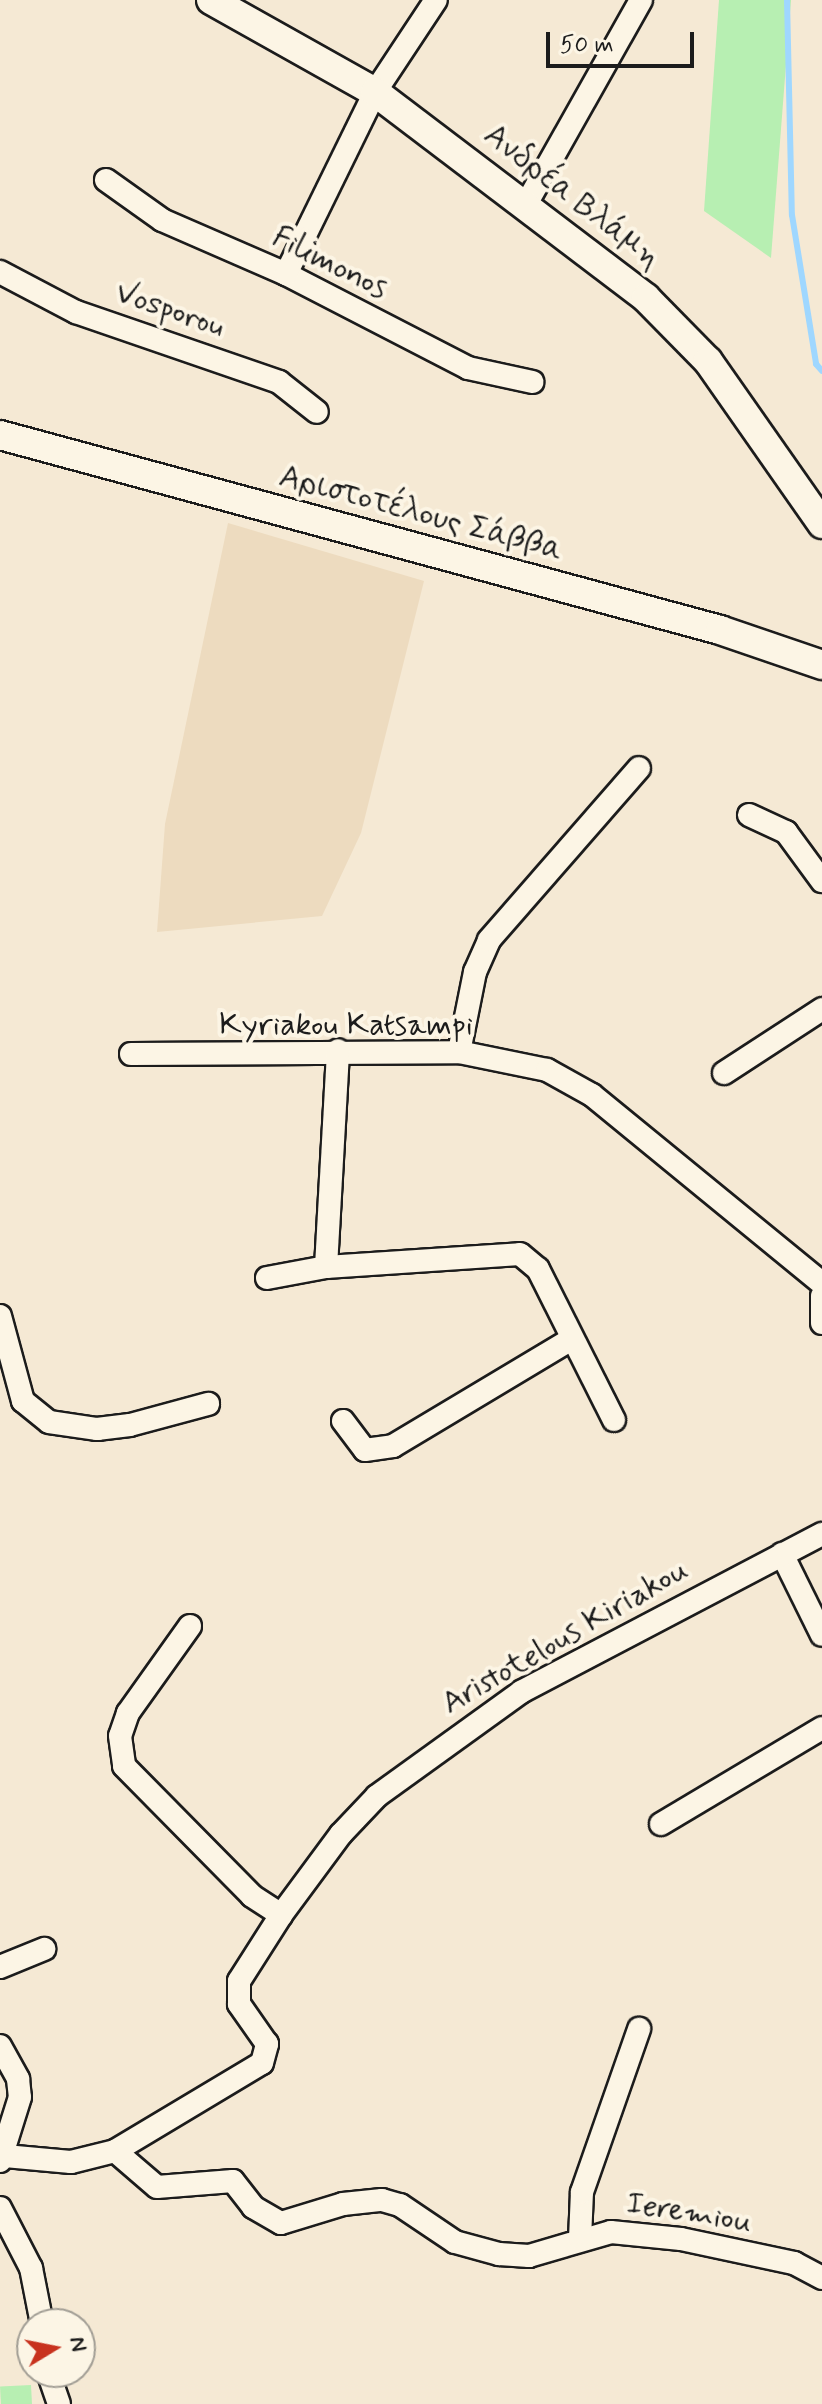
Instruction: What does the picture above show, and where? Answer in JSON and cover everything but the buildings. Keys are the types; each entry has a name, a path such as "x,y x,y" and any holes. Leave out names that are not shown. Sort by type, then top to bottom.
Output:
{"street":[{"name":"Ανδρέα Βλάμη","path":"211,0 375,92 678,328 708,361 818,508"},
{"path":"286,274 375,92 436,0"},
{"path":"525,206 641,0"},
{"name":"Filimonos","path":"106,180 162,220 286,274 468,368 533,382"},
{"name":"Vosporou","path":"0,272 103,322 279,382 317,412"},
{"name":"Αριστοτέλους Σάββα","path":"0,435 720,630 822,665"},
{"path":"459,1052 475,972 489,940 639,768"},
{"path":"749,815 786,832 822,881"},
{"path":"724,1073 822,1009"},
{"path":"326,1267 338,1050"},
{"name":"Kyriakou Katsampi","path":"131,1054 230,1057 338,1050 459,1052 547,1070 572,1082 822,1283"},
{"path":"267,1278 326,1267 520,1254 538,1269 614,1420"},
{"path":"822,1296 822,1323"},
{"path":"0,1316 23,1401 49,1422 97,1429 130,1425 208,1404"},
{"path":"343,1421 365,1450 379,1451 572,1339"},
{"name":"Aristotelous Kiriakou","path":"3,2159 71,2162 115,2151 266,2057 267,2044 239,2004 237,1993 249,1962 341,1834 377,1796 471,1724 521,1692 822,1534"},
{"path":"782,1554 822,1635"},
{"path":"190,1626 128,1713 120,1736 124,1766 252,1896 281,1915"},
{"path":"661,1824 822,1728"},
{"path":"0,1967 44,1949"},
{"path":"580,2239 582,2192 639,2029"},
{"path":"0,2046 18,2079 20,2097 3,2159"},
{"name":"Ieremiou","path":"115,2151 164,2189 233,2181 253,2207 281,2223 343,2204 382,2200 400,2205 455,2242 499,2254 529,2256 611,2232 681,2239 794,2263 822,2278"},
{"path":"0,2208 31,2268 39,2308"}],"shaded area":[{"path":"228,523 424,581 361,833 322,916 157,932 165,824"}],"green space":[{"path":"719,0 791,0 771,258 704,211"},
{"path":"0,2387 31,2388 32,2404 1,2404"}],"waterway":[{"path":"787,0 792,215 816,364 822,371"}]}
